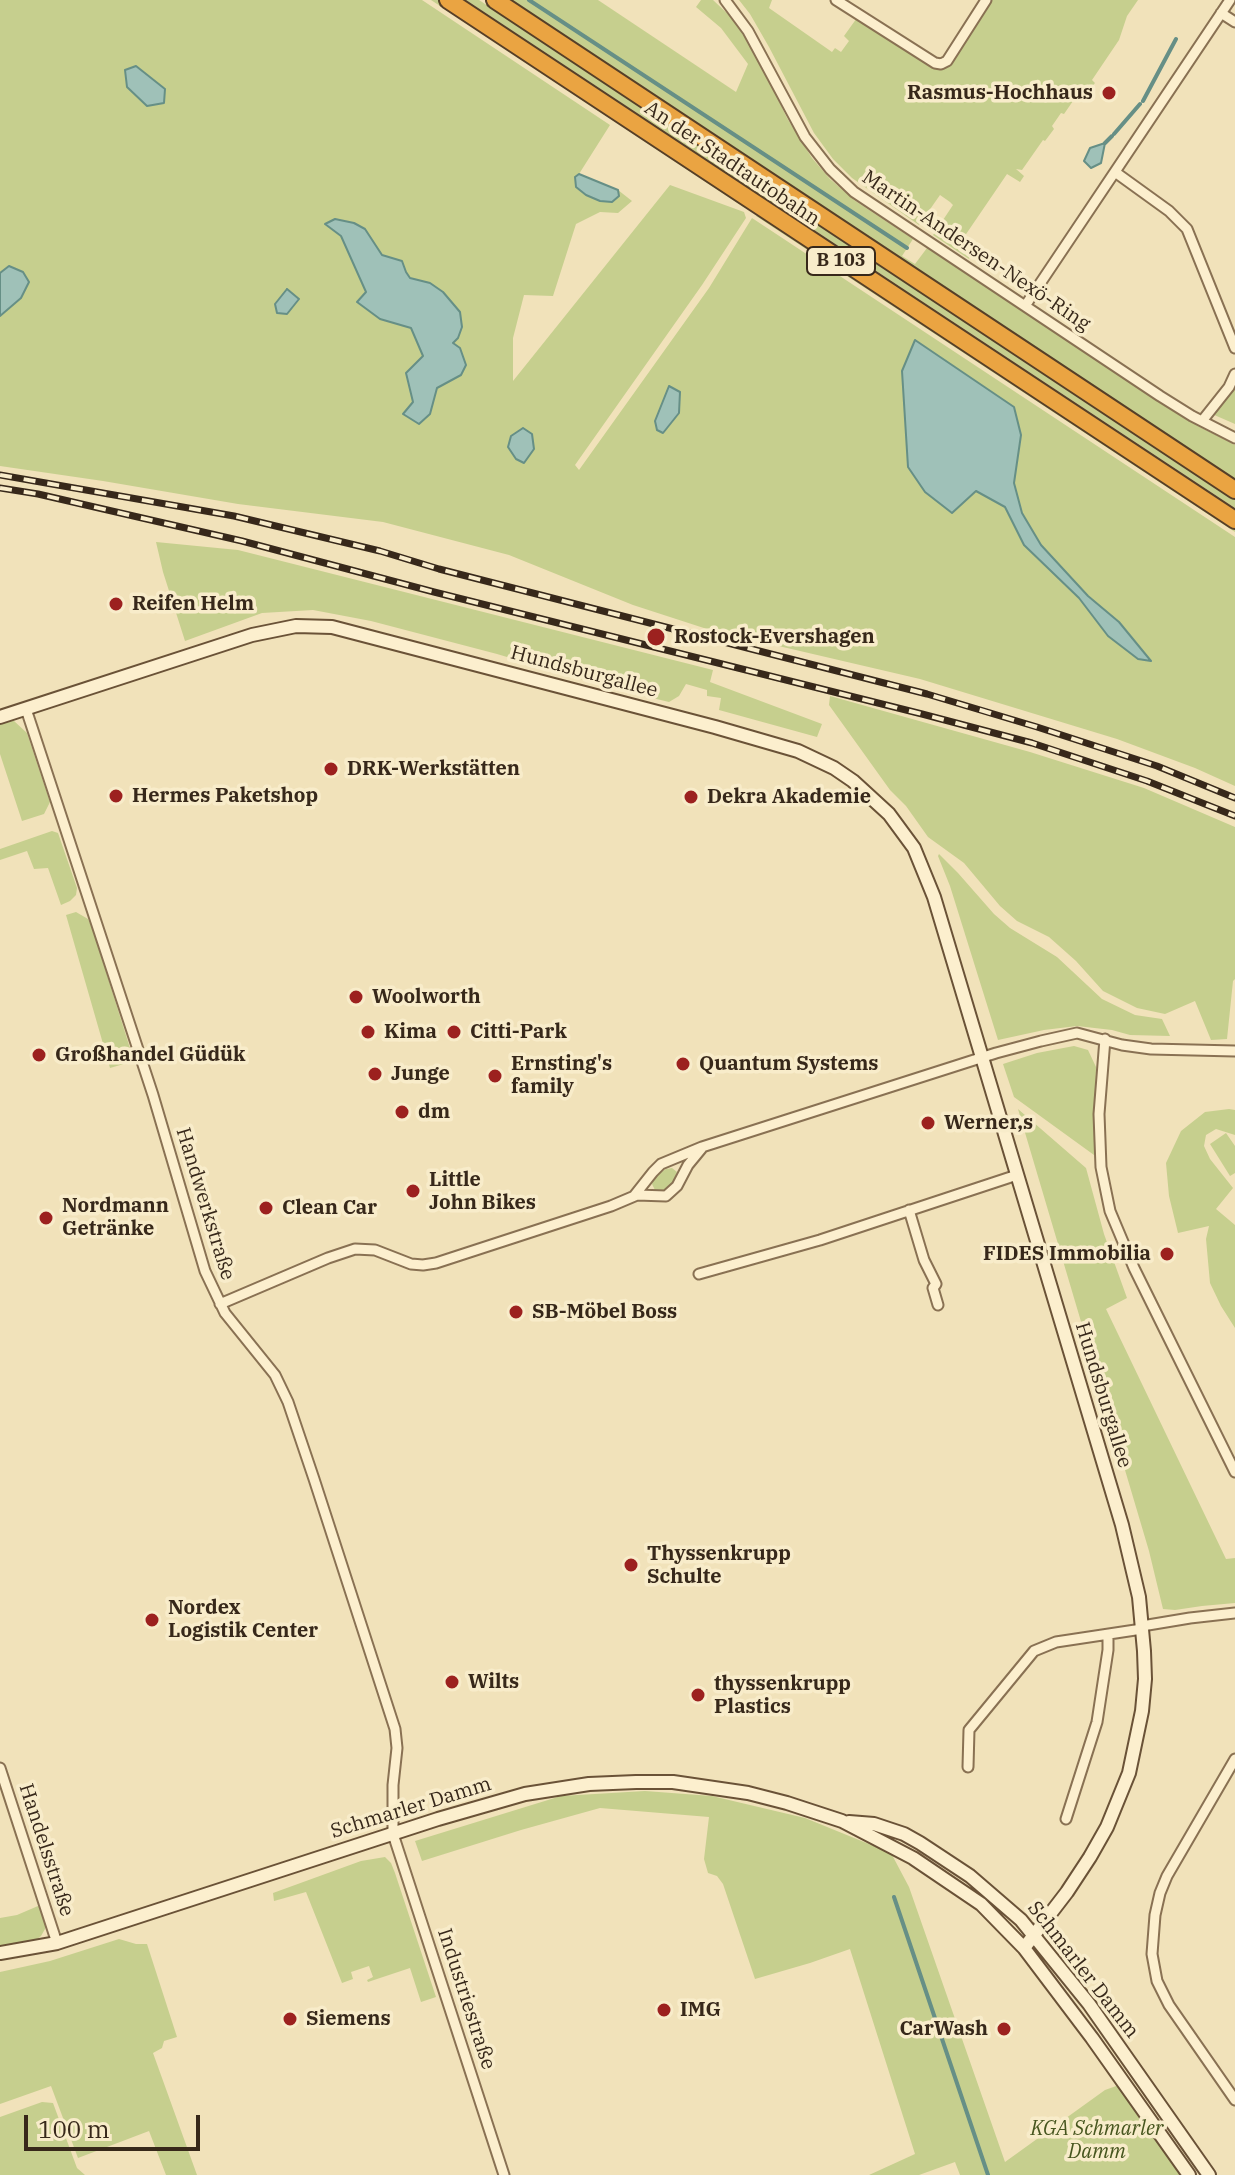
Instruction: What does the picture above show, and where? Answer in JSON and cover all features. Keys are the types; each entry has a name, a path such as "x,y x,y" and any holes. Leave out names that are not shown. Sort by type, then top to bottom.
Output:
{"highway":[{"name":"An der Stadtautobahn","path":"448,0 1235,520"},
{"name":"An der Stadtautobahn","path":"495,0 1235,490"}],"street":[{"name":"Martin-Andersen-Nexö-Ring","path":"725,0 748,31 805,137 830,169 867,202 1202,421 1235,438"},
{"path":"836,0 941,64 947,61 986,0"},
{"path":"1025,306 1230,0"},
{"path":"1221,13 1235,22"},
{"path":"1115,172 1169,211 1187,229 1235,348"},
{"path":"1202,421 1229,387 1235,374"},
{"name":"Hundsburgallee","path":"0,717 252,635 286,628 332,627 798,751 834,768 889,814 914,848 934,897 1122,1525 1136,1582 1142,1628 1145,1679 1142,1711 1120,1799 1090,1857 1024,1948"},
{"name":"Handwerkstraße","path":"26,709 149,1083 205,1271 231,1322 275,1375 288,1402 314,1479 395,1729 393,1834"},
{"path":"634,1196 661,1164 702,1147 981,1058 1077,1033 1151,1049 1235,1051"},
{"path":"1105,1039 1099,1114 1101,1167 1110,1211 1121,1240 1235,1472"},
{"path":"220,1304 355,1249 375,1250 411,1264 436,1263 634,1196 645,1194 660,1197 670,1194 702,1147"},
{"path":"699,1274 820,1240 1017,1175"},
{"path":"909,1210 924,1260 936,1284 933,1288 938,1305"},
{"path":"968,1767 969,1730 1034,1651 1056,1642 1235,1613"},
{"path":"1066,1819 1097,1722 1108,1635"},
{"path":"1235,1759 1167,1876 1155,1915 1152,1954 1157,1981 1169,2005 1235,2100"},
{"name":"Handelsstraße","path":"0,1768 57,1943"},
{"name":"Schmarler Damm","path":"0,1953 57,1943 472,1808 525,1794 589,1784 636,1782 673,1782 748,1793 842,1821 913,1858 981,1904 1024,1948 1189,2175"},
{"name":"Schmarler Damm","path":"842,1821 874,1824 904,1834 970,1876 999,1900 1035,1935 1089,2004 1209,2175"},
{"name":"Industriestraße","path":"393,1834 504,2175"}],"green space":[{"path":"0,0 422,0 610,125 575,177 619,196 618,190 632,201 618,213 600,212 576,224 553,296 524,295 513,338 513,381 670,185 744,212 746,218 702,285 575,465 579,470 709,288 752,218 1235,537 1235,786 1117,739 920,679 710,630 633,605 509,555 383,522 238,504 0,466","holes":["365,229 382,255 402,261 410,278 430,283 443,292 461,375 437,388 412,328 380,319 358,302 366,293 341,236"]},
{"path":"431,0 438,0 744,203 745,208"},
{"path":"466,0 479,0 1235,500 1235,508"},
{"path":"508,0 598,0 736,92 748,64 721,28 696,7 701,0 713,0 749,39 787,118 812,158 854,200 913,239 902,256 915,264 927,248 1158,401 1235,445 1235,480"},
{"path":"739,0 772,0 769,8 832,52 835,48 841,52 849,41 844,36 859,15 941,64 986,0 1138,0 1127,16 1119,40 1092,80 1095,83 1083,96 1076,92 1045,141 1022,170 1016,169 1024,176 1020,182 1007,174 960,243 973,253 969,259 933,235 953,205 950,202 940,195 919,225 852,178 833,159 814,133 769,47"},
{"path":"756,216 763,216 1235,528 1235,532"},
{"path":"1235,383 1235,424 1212,414"},
{"path":"156,542 238,550 713,670 710,682 822,724 817,737 719,710 721,698 707,696 707,690 686,684 679,696 669,702 371,621 313,610 262,613 185,641"},
{"path":"830,696 1030,752 1144,788 1235,827 1235,979 1227,1039 1211,1040 1195,1001 1165,1014 1137,1008 1103,991 1049,937 1017,921 1000,906 964,863 928,837 829,705"},
{"path":"0,721 14,721 27,733 50,802 44,814 22,821 0,754"},
{"path":"52,831 58,833 77,888 76,895 61,905 48,868 34,869 27,851 0,860 0,849"},
{"path":"939,854 1010,928 1057,957 1102,999 1135,1015 1162,1019 1170,1036 1130,1035 1077,1026 998,1040"},
{"path":"76,912 88,919 92,927 134,1061 110,1068 66,915"},
{"path":"1074,1046 1088,1050 1096,1067 1094,1155 1014,1097 1003,1064"},
{"path":"1018,1109 1086,1168 1104,1234 1127,1298 1106,1309 1226,1559 1235,1558 1235,1603 1163,1609 1149,1551"},
{"path":"1235,1110 1235,1135 1216,1129 1206,1135 1204,1146 1210,1159 1233,1188 1216,1209 1235,1225 1235,1328 1210,1283 1206,1239 1209,1226 1178,1233 1169,1196 1166,1163 1181,1131 1205,1112"},
{"path":"1226,1133 1235,1146 1235,1173 1230,1176 1210,1144"},
{"path":"672,1168 677,1172 670,1189 665,1193 655,1190 652,1184 654,1177"},
{"name":"KGA Schmarler Damm","path":"645,1791 712,1796 805,1818 891,1853 909,1887 1005,2162 1105,2090 1119,2085 1182,2175 960,2175 955,2162 919,2175 869,2175 915,2154 850,1949 755,1979 723,1884 717,1876 708,1873 704,1859 709,1817 600,1808 422,1861 415,1841 561,1796"},
{"path":"385,1857 395,1873 436,1997 421,2002 410,1968 368,1982 373,1977 369,1966 351,1972 353,1979 342,1983 306,1892 274,1901 273,1893 361,1861"},
{"path":"38,1906 42,1908 45,1920 41,1936 36,1940 0,1946 0,1918"},
{"path":"119,1939 147,1944 177,2037 164,2041 162,2048 153,2053 197,2175 166,2175 149,2131 78,2158 51,2086 0,2104 0,1972 50,1961"},
{"path":"42,2102 53,2103 77,2168 85,2175 0,2175 0,2117"}],"water":[{"path":"136,66 165,89 164,103 147,106 127,87 125,70"},
{"path":"1105,143 1101,163 1091,168 1084,161 1090,148"},
{"path":"579,174 618,190 619,196 612,202 586,195 576,187 575,177"},
{"path":"335,219 365,229 382,255 402,261 410,278 430,283 443,292 460,312 462,327 453,343 460,348 466,365 461,375 437,388 430,414 419,424 403,414 413,402 406,373 423,356 411,328 380,319 357,302 366,292 341,236 325,224"},
{"path":"9,266 23,272 29,282 21,298 0,316 0,273"},
{"path":"287,289 299,299 287,314 277,313 275,304"},
{"path":"915,340 1014,407 1021,435 1014,483 1022,513 1041,545 1088,596 1119,622 1151,661 1138,659 1108,636 1079,598 1024,545 1005,507 976,491 952,513 925,492 908,467 902,371"},
{"path":"669,386 680,392 679,413 663,433 657,430 655,421"},
{"path":"523,428 532,434 534,449 524,463 516,459 508,447 511,436"}],"waterway":[{"path":"529,0 907,248"},
{"path":"1143,101 1176,39"},
{"path":"1114,134 1140,104"},
{"path":"1105,143 1112,136"},
{"path":"894,1897 988,2175"}],"railway":[{"path":"0,475 234,516 380,551 439,569 927,694 1157,766 1235,798"},
{"path":"0,488 242,541 1032,743 1147,781 1235,816"}],"place":[{"name":"Rasmus-Hochhaus","path":"1109,93"},
{"name":"Reifen Helm","path":"116,604"},
{"name":"Rostock-Evershagen","path":"656,637"},
{"name":"DRK-Werkstätten","path":"331,769"},
{"name":"Hermes Paketshop","path":"116,796"},
{"name":"Dekra Akademie","path":"691,797"},
{"name":"Woolworth","path":"356,997"},
{"name":"Kima","path":"368,1032"},
{"name":"Citti-Park","path":"454,1032"},
{"name":"Großhandel Güdük","path":"39,1055"},
{"name":"Quantum Systems","path":"683,1064"},
{"name":"Junge","path":"375,1074"},
{"name":"Ernsting's family","path":"495,1076"},
{"name":"dm","path":"402,1112"},
{"name":"Werner,s","path":"928,1123"},
{"name":"Little John Bikes","path":"413,1191"},
{"name":"Clean Car","path":"266,1208"},
{"name":"Nordmann Getränke","path":"46,1218"},
{"name":"FIDES Immobilia","path":"1167,1254"},
{"name":"SB-Möbel Boss","path":"516,1312"},
{"name":"Thyssenkrupp Schulte","path":"631,1565"},
{"name":"Nordex Logistik Center","path":"152,1620"},
{"name":"Wilts","path":"452,1682"},
{"name":"thyssenkrupp Plastics","path":"698,1695"},
{"name":"IMG","path":"664,2010"},
{"name":"Siemens","path":"290,2019"},
{"name":"CarWash","path":"1004,2029"}]}
